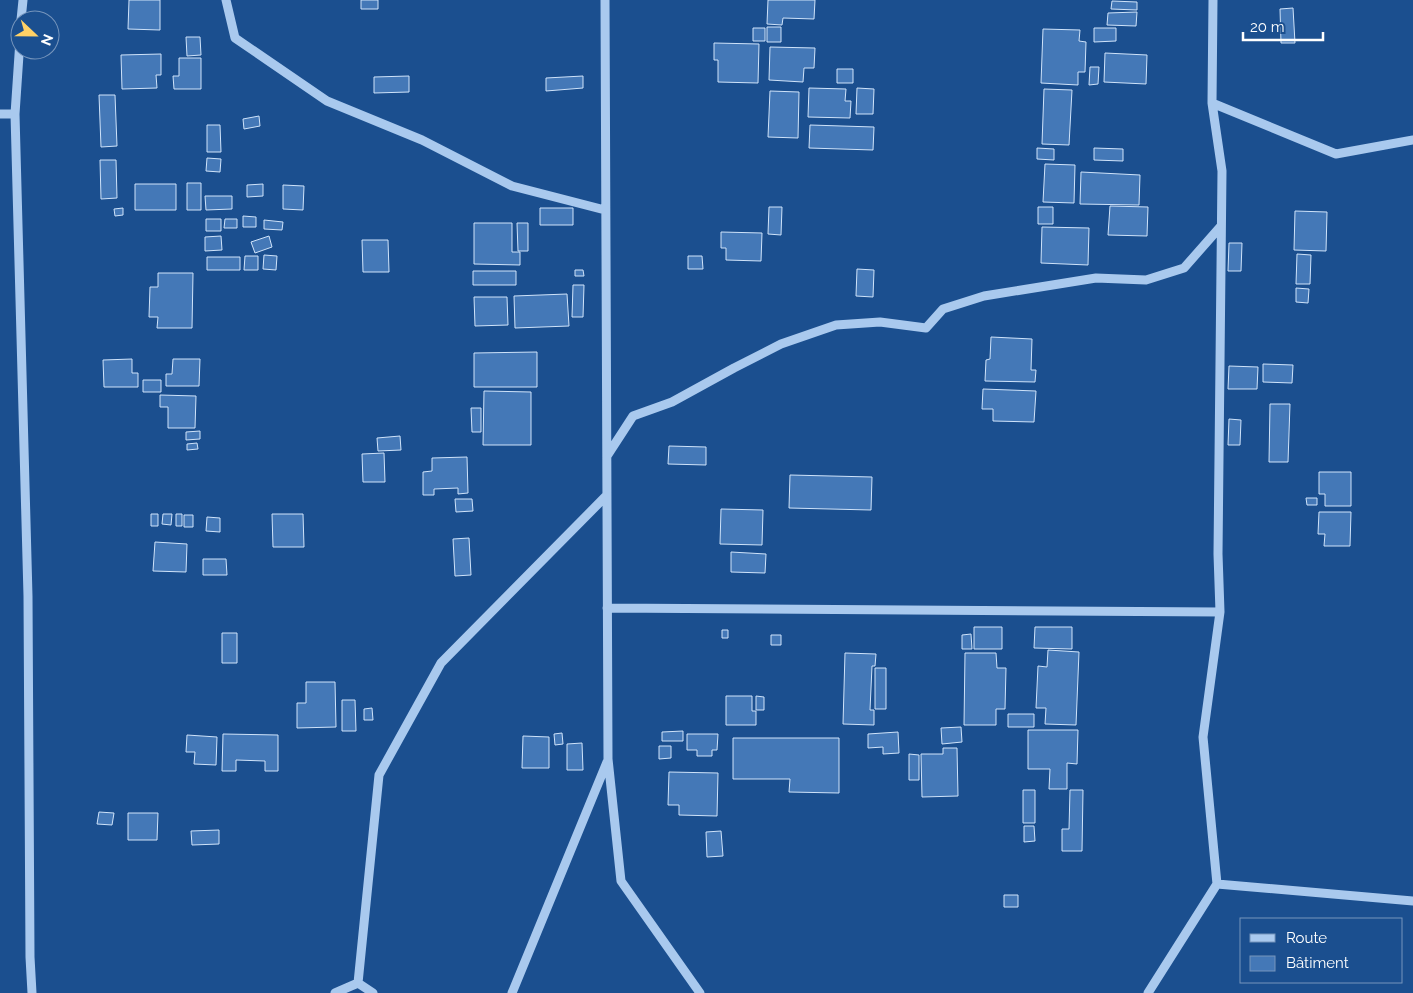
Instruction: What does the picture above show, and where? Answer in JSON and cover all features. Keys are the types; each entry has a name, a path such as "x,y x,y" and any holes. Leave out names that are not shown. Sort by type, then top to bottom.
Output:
{"street":[{"path":"226,0 235,38 327,101 422,140 512,186 605,210"},
{"path":"604,0 608,760 622,881 700,993"},
{"path":"1148,993 1217,884 1203,737 1220,612 1218,554 1222,171 1212,103 1213,0"},
{"path":"19,60 15,114 28,596 30,958 32,993"},
{"path":"1212,103 1336,154 1413,140"},
{"path":"0,114 15,114"},
{"path":"606,457 633,416 672,402 780,344 836,325 880,322 926,328 943,309 984,296 1096,278 1146,280 1184,268 1221,226"},
{"path":"358,983 379,775 441,663 606,496"},
{"path":"607,608 1220,612"},
{"path":"512,993 608,760"},
{"path":"1217,884 1413,901"},
{"path":"335,993 358,983"},
{"path":"358,983 373,993"}],"building":[{"path":"129,0 160,0 160,30 128,29"},
{"path":"361,0 378,0 378,9 361,9"},
{"path":"768,0 815,0 814,19 783,18 782,25 767,24"},
{"path":"1112,1 1137,2 1137,10 1111,9"},
{"path":"1293,8 1295,43 1281,43 1280,9"},
{"path":"1137,12 1136,26 1107,25 1108,13"},
{"path":"767,27 781,27 781,42 767,42"},
{"path":"753,28 765,28 765,41 753,41"},
{"path":"1094,28 1116,28 1116,41 1094,42"},
{"path":"1043,29 1080,30 1079,41 1086,42 1085,72 1078,72 1078,85 1041,83"},
{"path":"186,37 200,37 201,55 187,56"},
{"path":"714,43 759,44 758,83 718,82 718,60 714,60"},
{"path":"770,47 815,48 814,68 804,68 803,82 769,80"},
{"path":"1105,53 1147,55 1146,84 1104,82"},
{"path":"161,54 161,75 156,75 157,88 122,89 121,55"},
{"path":"179,58 201,58 201,89 174,89 173,76 179,76"},
{"path":"1090,67 1099,67 1098,84 1089,85"},
{"path":"837,69 853,69 853,83 837,83"},
{"path":"409,76 409,92 374,93 374,77"},
{"path":"583,76 583,88 546,91 546,78"},
{"path":"809,88 846,89 845,101 851,101 850,118 808,117"},
{"path":"857,88 874,89 873,114 856,114"},
{"path":"1044,89 1072,90 1069,145 1042,144"},
{"path":"770,91 799,92 798,138 768,137"},
{"path":"99,95 115,95 117,146 101,147"},
{"path":"259,116 260,126 244,129 243,119"},
{"path":"207,125 220,125 221,152 207,152"},
{"path":"810,125 874,127 873,150 809,148"},
{"path":"1037,148 1054,149 1054,160 1037,159"},
{"path":"1094,148 1123,149 1123,161 1094,160"},
{"path":"207,158 221,159 220,172 206,171"},
{"path":"100,160 116,160 117,198 101,199"},
{"path":"1045,164 1075,165 1074,203 1043,202"},
{"path":"1081,172 1140,175 1139,205 1080,204"},
{"path":"187,183 201,183 201,210 187,210"},
{"path":"135,184 176,184 176,210 135,210"},
{"path":"263,184 263,196 247,197 247,185"},
{"path":"283,185 304,186 303,210 283,209"},
{"path":"205,196 232,196 232,209 206,210"},
{"path":"1110,206 1148,207 1147,236 1108,235"},
{"path":"769,207 782,207 781,235 768,234"},
{"path":"1038,207 1053,207 1053,224 1038,224"},
{"path":"123,208 123,215 115,216 114,209"},
{"path":"540,208 573,208 573,225 540,225"},
{"path":"1295,211 1327,212 1326,251 1294,250"},
{"path":"243,216 256,217 256,227 243,227"},
{"path":"206,219 221,219 221,231 206,231"},
{"path":"225,219 237,219 237,228 224,228"},
{"path":"264,220 283,222 282,230 264,229"},
{"path":"474,223 512,223 512,252 520,252 520,265 474,264"},
{"path":"517,223 528,223 528,251 518,251"},
{"path":"1042,227 1089,228 1088,265 1041,263"},
{"path":"721,232 762,233 761,261 726,260 726,248 721,248"},
{"path":"221,236 222,250 205,251 205,237"},
{"path":"269,236 272,247 255,253 251,242"},
{"path":"362,240 388,240 389,272 363,272"},
{"path":"1229,243 1242,243 1241,271 1228,271"},
{"path":"1297,254 1311,255 1310,284 1296,284"},
{"path":"264,255 277,256 276,270 263,269"},
{"path":"245,256 258,256 258,270 244,270"},
{"path":"688,256 702,256 703,269 688,269"},
{"path":"207,257 240,257 240,270 207,270"},
{"path":"857,269 874,270 873,297 856,296"},
{"path":"575,270 583,270 584,276 575,276"},
{"path":"473,271 516,271 516,285 473,285"},
{"path":"158,273 193,273 192,328 157,328 158,317 149,317 150,287 158,287"},
{"path":"573,285 584,285 583,317 572,317"},
{"path":"1296,288 1309,289 1308,303 1296,302"},
{"path":"567,294 569,326 515,328 514,296"},
{"path":"474,297 507,297 508,325 475,326"},
{"path":"991,337 1032,339 1031,370 1036,370 1035,382 985,381 986,360 990,359"},
{"path":"537,352 537,387 474,387 474,353"},
{"path":"132,359 132,373 138,373 138,387 104,387 103,360"},
{"path":"173,359 200,359 199,386 166,386 166,374 172,374"},
{"path":"1263,364 1293,365 1292,383 1263,382"},
{"path":"1229,366 1258,367 1257,389 1228,389"},
{"path":"143,380 161,380 161,392 143,392"},
{"path":"983,389 1036,391 1034,422 993,421 993,409 982,409"},
{"path":"484,391 531,392 531,445 483,445"},
{"path":"160,395 196,396 195,428 168,428 168,407 160,407"},
{"path":"1270,404 1290,404 1288,462 1269,462"},
{"path":"471,408 481,408 481,432 472,432"},
{"path":"1229,419 1241,420 1240,445 1228,445"},
{"path":"200,431 200,439 186,440 186,432"},
{"path":"400,436 401,450 378,451 377,438"},
{"path":"197,443 198,449 187,450 187,444"},
{"path":"669,446 706,447 706,465 668,464"},
{"path":"384,453 385,482 363,482 362,454"},
{"path":"467,457 468,493 458,494 458,488 434,489 434,495 423,495 423,472 432,471 432,458"},
{"path":"1319,472 1351,472 1351,506 1325,506 1325,494 1319,494"},
{"path":"790,475 872,477 871,510 789,508"},
{"path":"1306,498 1317,498 1317,505 1307,505"},
{"path":"455,499 472,499 473,511 456,512"},
{"path":"721,509 763,510 762,545 720,544"},
{"path":"1319,512 1351,512 1350,546 1324,546 1325,534 1318,534"},
{"path":"151,514 158,514 158,526 151,526"},
{"path":"163,514 172,514 171,525 162,524"},
{"path":"176,514 182,514 182,526 176,526"},
{"path":"272,514 303,514 304,547 273,547"},
{"path":"184,515 193,515 193,527 184,527"},
{"path":"207,517 220,518 220,532 206,531"},
{"path":"469,538 471,575 455,576 453,539"},
{"path":"155,542 187,544 186,572 153,571"},
{"path":"731,552 766,554 765,573 731,572"},
{"path":"203,559 226,559 227,575 203,575"},
{"path":"974,627 1002,627 1002,649 974,649"},
{"path":"1035,627 1072,627 1072,649 1034,648"},
{"path":"722,630 728,630 728,638 722,638"},
{"path":"222,633 237,633 237,663 222,663"},
{"path":"971,634 972,649 962,649 962,635"},
{"path":"771,635 781,635 781,645 771,645"},
{"path":"1048,650 1079,652 1076,725 1045,724 1046,708 1036,708 1038,666 1047,667"},
{"path":"845,653 876,654 875,666 872,666 870,710 874,710 874,725 843,724"},
{"path":"965,653 996,653 997,668 1006,668 1005,709 996,709 996,725 964,725"},
{"path":"875,668 886,668 886,709 875,709"},
{"path":"306,682 335,682 336,727 297,728 297,703 306,703"},
{"path":"726,696 752,696 752,711 756,711 756,725 726,725"},
{"path":"756,696 764,697 764,710 756,710"},
{"path":"342,700 355,700 356,731 342,731"},
{"path":"372,708 373,720 364,720 364,709"},
{"path":"1008,714 1034,714 1034,727 1008,727"},
{"path":"961,727 962,742 942,744 941,728"},
{"path":"1028,730 1078,730 1077,764 1067,763 1067,789 1049,789 1050,769 1028,769"},
{"path":"683,731 683,741 662,741 662,732"},
{"path":"898,732 899,753 883,754 883,747 868,748 868,734"},
{"path":"562,733 563,744 555,745 554,734"},
{"path":"223,734 278,735 278,771 265,771 265,761 236,760 236,771 222,771"},
{"path":"687,734 718,734 717,750 712,750 712,756 697,756 697,750 687,750"},
{"path":"187,735 217,737 216,765 194,764 195,752 186,752"},
{"path":"523,736 549,737 549,768 522,768"},
{"path":"733,738 839,738 839,793 789,792 790,779 733,779"},
{"path":"582,743 583,770 567,770 567,744"},
{"path":"659,746 671,746 671,758 659,759"},
{"path":"943,748 957,748 958,796 922,797 921,754 943,754"},
{"path":"909,754 919,755 919,780 909,780"},
{"path":"669,772 718,773 717,816 679,815 679,805 668,805"},
{"path":"1023,790 1035,790 1035,823 1023,823"},
{"path":"1070,790 1083,790 1082,851 1062,851 1062,829 1069,829"},
{"path":"99,812 114,813 112,825 97,824"},
{"path":"128,813 158,813 157,840 128,840"},
{"path":"1024,826 1034,826 1035,841 1024,842"},
{"path":"219,830 219,844 192,845 191,831"},
{"path":"721,831 723,856 707,857 706,832"},
{"path":"1004,895 1018,895 1018,907 1004,907"}]}
